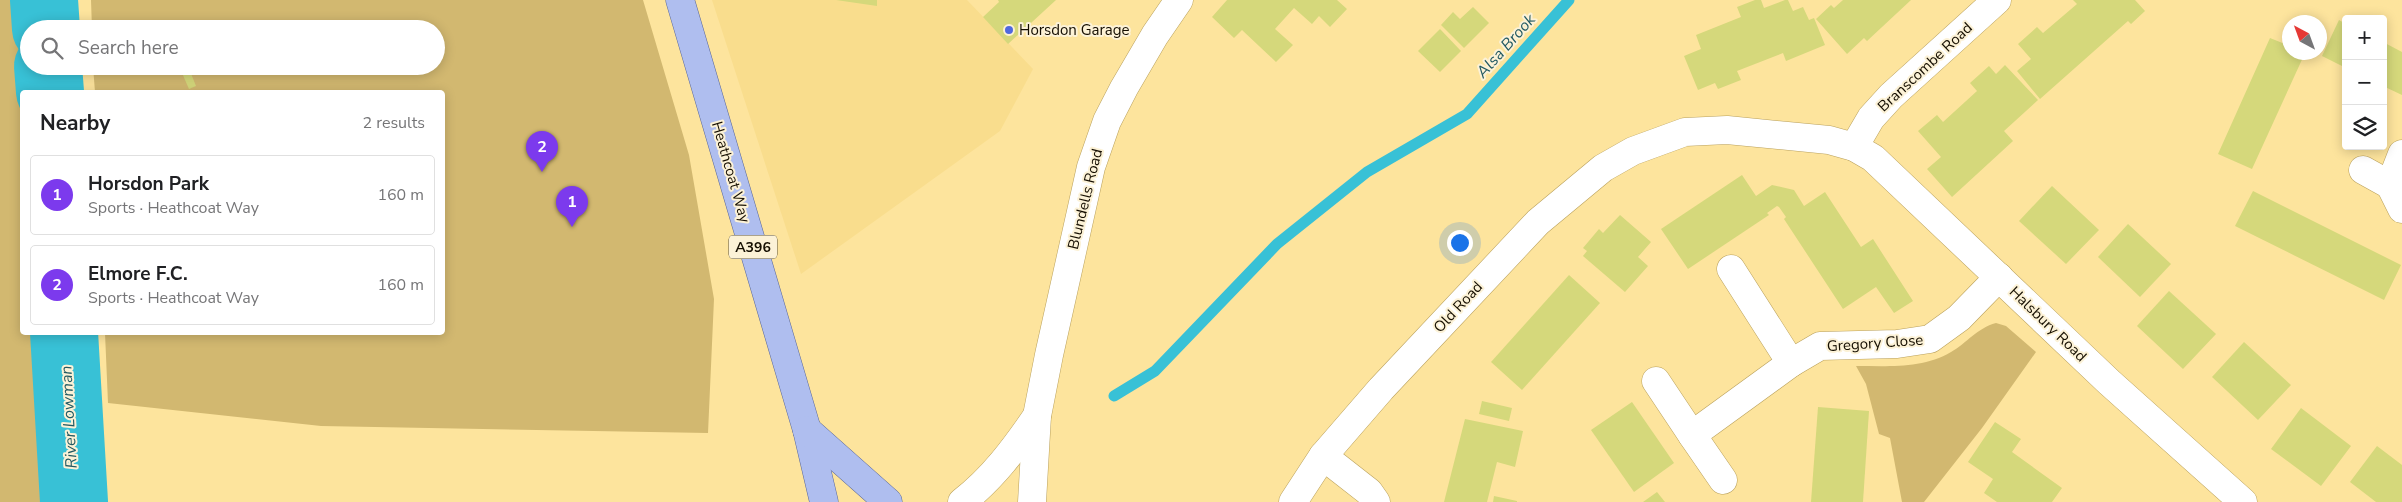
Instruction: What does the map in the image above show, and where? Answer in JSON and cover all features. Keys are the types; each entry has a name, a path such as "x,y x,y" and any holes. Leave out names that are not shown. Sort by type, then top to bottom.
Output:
{"main road":[{"name":"Heathcoat Way","path":"680,0 807,430 824,502"},
{"path":"807,430 888,502"}],"street":[{"name":"Blundells Road","path":"1032,502 1037,416 1048,355 1091,167 1108,121 1124,88 1155,35 1179,0"},
{"name":"Branscombe Road","path":"1854,147 1871,118 1891,96 1997,0"},
{"name":"Old Road","path":"1293,502 1323,456 1380,389 1538,222 1603,168 1633,151 1684,132 1727,130 1785,134 1829,140 1854,147"},
{"name":"Halsbury Road","path":"1854,147 1873,158 2109,382 2243,502"},
{"path":"2390,184 2402,154"},
{"path":"2362,170 2390,184 2402,209"},
{"path":"1731,269 1791,363"},
{"name":"Gregory Close","path":"1692,435 1791,363 1820,346 1897,344 1930,339 1959,318 1999,277"},
{"path":"1656,382 1723,480"},
{"name":"Blundells Road","path":"962,502 977,490 1010,455 1037,416"},
{"path":"1323,456 1369,492 1376,502"}],"shaded area":[{"path":"0,0 30,0 31,20 20,20 20,75 33,75 34,90 20,90 20,335 45,335 52,502 0,502"},
{"path":"91,0 643,0 689,155 714,299 708,433 321,426 108,403 105,335 445,335 445,90 95,90 94,75 445,75 445,20 92,20"},
{"path":"712,0 967,0 1033,69 1000,131 801,274"},
{"path":"1996,323 2006,326 2036,352 1982,428 1924,502 1902,502 1890,438 1879,434 1866,384 1856,366 1892,366 1929,361 1951,352 1983,328"}],"building":[{"path":"836,0 877,0 877,6"},
{"name":"Horsdon Garage","path":"998,0 1056,0 1008,44 983,17 999,2"},
{"path":"1227,0 1337,0 1347,9 1330,27 1319,16 1312,24 1294,8 1275,29 1293,45 1276,62 1242,30 1234,38 1212,17"},
{"path":"1755,0 1761,0 1764,8 1785,0 1788,0 1793,11 1803,7 1809,20 1814,18 1825,45 1786,61 1783,53 1737,71 1741,80 1718,89 1715,83 1698,90 1684,56 1701,49 1696,35 1741,17 1737,7"},
{"path":"1843,0 1911,0 1867,41 1864,38 1847,54 1816,19 1831,5 1834,8"},
{"path":"2073,0 2135,0 2145,11 2131,24 2128,21 2040,99 2017,71 2031,59 2018,44 2037,27 2043,33 2077,4"},
{"path":"1473,7 1489,23 1464,48 1441,25 1453,12 1460,19"},
{"path":"2339,20 2342,22 2342,66 2327,58 2327,45"},
{"path":"1440,29 1461,51 1440,72 1418,51"},
{"path":"2270,38 2282,43 2282,60 2302,60 2252,169 2218,154"},
{"path":"2387,44 2402,52 2402,95 2387,88"},
{"path":"2005,65 2038,100 2004,131 2013,141 1952,197 1927,169 1941,157 1918,131 1937,115 1943,122 1977,91 1970,83 1989,66 1996,74"},
{"path":"183,75 192,75 196,86 189,89"},
{"path":"1742,175 1756,196 1772,185 1794,190 1804,206 1825,192 1861,247 1873,239 1913,301 1894,313 1876,287 1843,309 1784,219 1786,217 1777,206 1767,213 1769,215 1688,269 1661,229"},
{"path":"2052,186 2099,230 2066,264 2019,221"},
{"path":"2253,191 2401,265 2384,300 2235,226"},
{"path":"1620,215 1651,242 1638,257 1648,266 1625,292 1583,256 1587,251 1583,248 1599,229 1603,233"},
{"path":"2128,224 2171,264 2140,297 2098,257"},
{"path":"1569,275 1600,303 1522,390 1491,362"},
{"path":"2169,291 2216,334 2183,369 2137,326"},
{"path":"2244,342 2291,385 2258,420 2212,377"},
{"path":"1482,401 1512,408 1509,421 1479,414"},
{"path":"1632,402 1674,463 1634,492 1591,430"},
{"path":"1818,407 1869,411 1863,502 1811,502"},
{"path":"2301,408 2351,446 2321,486 2271,449"},
{"path":"1465,419 1523,431 1515,467 1497,462 1487,502 1444,502"},
{"path":"1995,422 2021,439 2012,452 2062,488 2052,502 1997,502 1984,493 1993,479 1968,462"},
{"path":"2377,446 2402,465 2402,502 2376,502 2350,482"},
{"path":"1657,492 1665,502 1643,502"},
{"path":"1494,496 1517,501 1517,502 1493,502"}],"waterway":[{"name":"River Lowman","path":"44,0 45,20"},
{"name":"Alsa Brook","path":"1114,396 1155,371 1277,244 1367,172 1467,114 1569,0"},
{"name":"River Lowman","path":"49,75 50,90"},
{"name":"River Lowman","path":"64,335 74,502"}],"place":[{"name":"Horsdon Garage","path":"1009,30"},
{"name":"Elmore F.C.","path":"542,172"},
{"name":"Horsdon Park","path":"572,227"}]}
